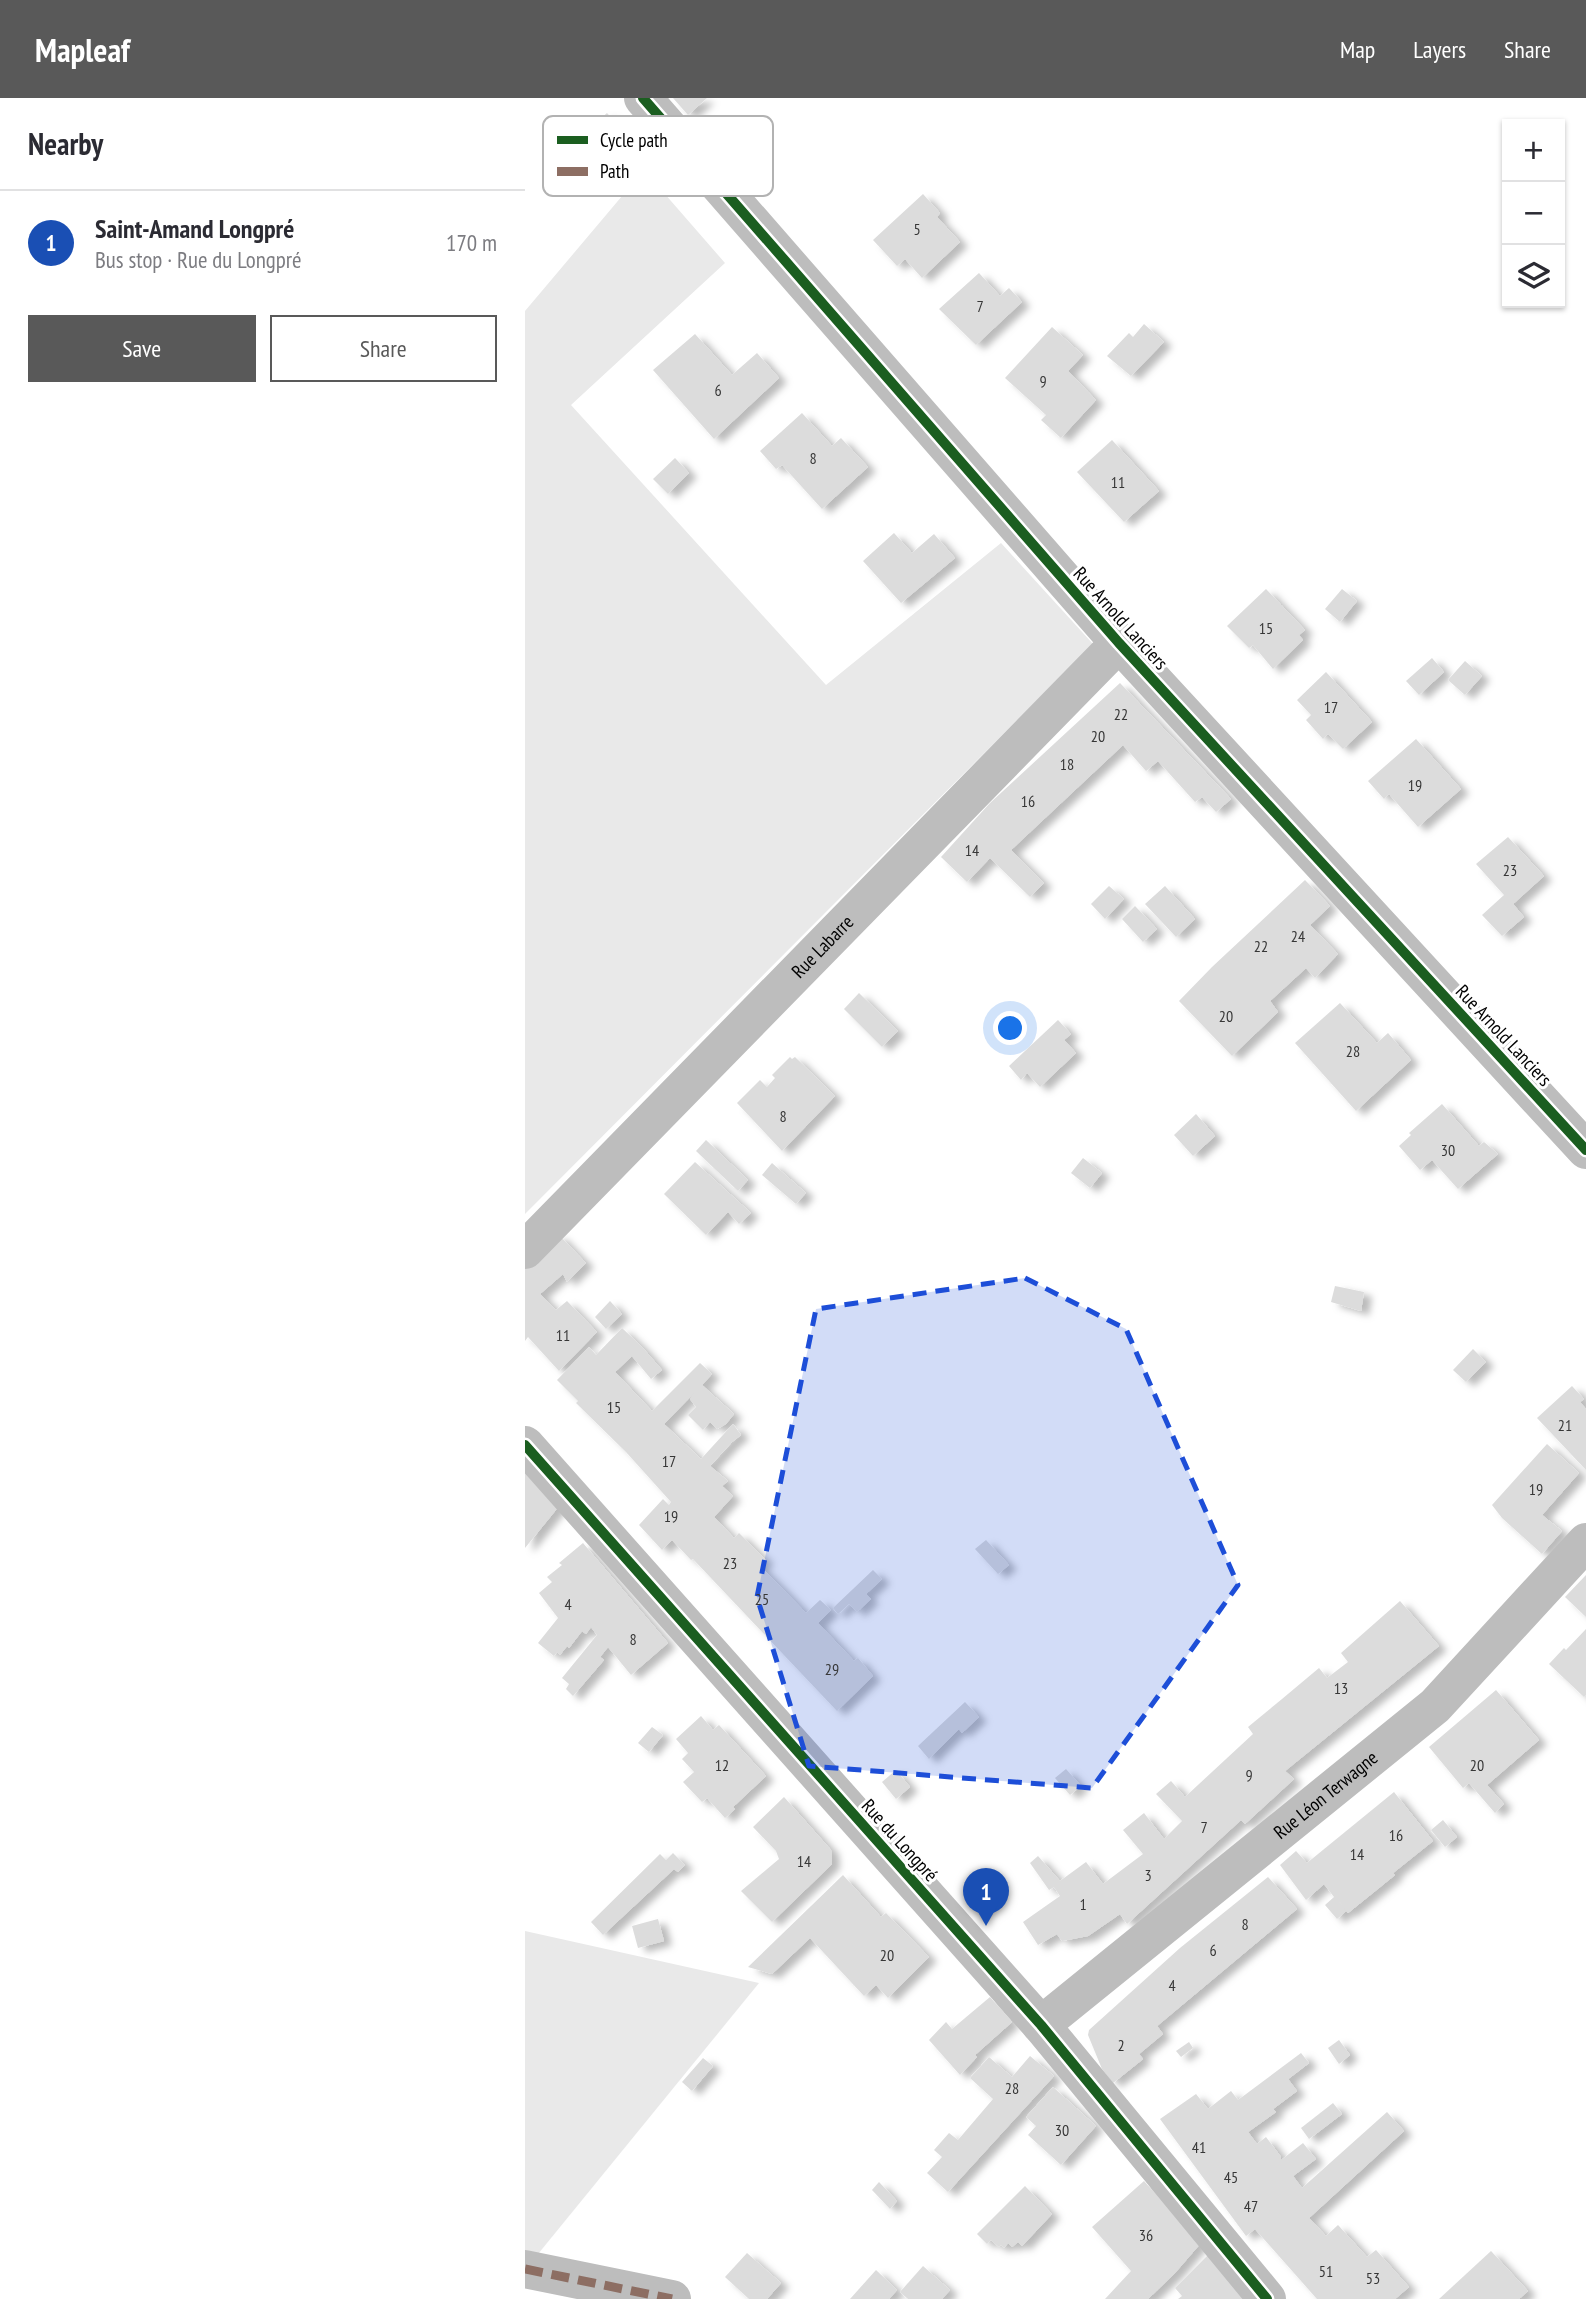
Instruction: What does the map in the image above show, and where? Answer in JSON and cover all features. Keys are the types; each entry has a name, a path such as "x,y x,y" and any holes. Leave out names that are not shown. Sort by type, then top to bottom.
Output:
{"street":[{"name":"Rue Arnold Lanciers","path":"643,98 659,116"},
{"name":"Rue Arnold Lanciers","path":"729,196 1119,643 1586,1150"},
{"name":"Rue Labarre","path":"525,1250 1119,643"},
{"name":"Rue du Longpré","path":"525,1445 1041,2025 1267,2299"},
{"name":"Rue Léon Terwagne","path":"1041,2025 1435,1706 1586,1542"},
{"path":"525,2269 672,2299"}],"highlighted area":[{"path":"1025,1278 1126,1329 1238,1585 1092,1788 809,1766 757,1597 816,1309"}],"shaded area":[{"path":"622,196 667,196 725,263 571,405 826,685 1001,543 1093,644 525,1214 525,311"},
{"path":"525,1931 759,1983 525,2270"}],"building":[{"path":"673,98 707,98 688,115"},
{"path":"923,194 940,213 937,217 960,242 922,278 905,259 897,266 873,240"},
{"path":"979,273 1000,296 1009,288 1022,302 976,345 939,309"},
{"path":"1144,324 1164,342 1131,376 1107,356 1129,333 1133,337"},
{"path":"1052,327 1083,355 1068,371 1096,400 1061,438 1041,420 1046,415 1005,378"},
{"path":"695,334 732,375 757,353 779,378 714,439 653,370"},
{"path":"802,413 832,446 841,438 868,467 822,509 782,465 776,469 760,451"},
{"path":"1112,440 1159,491 1124,522 1077,472"},
{"path":"675,458 689,473 668,494 653,479"},
{"path":"894,533 912,553 934,534 955,558 901,603 863,561"},
{"path":"1266,589 1305,630 1299,635 1303,640 1273,669 1253,645 1249,648 1227,626"},
{"path":"1342,589 1357,601 1340,622 1325,609"},
{"path":"1432,658 1444,672 1419,695 1406,681"},
{"path":"1465,661 1482,676 1465,695 1448,680"},
{"path":"1326,672 1372,722 1343,749 1328,734 1323,739 1306,720 1311,715 1297,700"},
{"path":"1120,683 1231,799 1216,812 1202,797 1195,802 1158,761 1146,771 1123,745 1011,850 1044,883 1030,897 990,858 967,882 941,857 990,803"},
{"path":"1416,739 1461,789 1418,827 1389,794 1384,799 1368,781"},
{"path":"1508,837 1544,876 1513,904 1524,917 1502,936 1482,915 1504,895 1476,864"},
{"path":"1305,880 1330,906 1310,925 1338,954 1315,978 1306,968 1270,1001 1278,1012 1232,1056 1179,1001"},
{"path":"1109,886 1124,899 1105,919 1091,904"},
{"path":"1165,886 1195,919 1176,937 1145,904"},
{"path":"1135,906 1157,929 1143,942 1122,919"},
{"path":"859,993 898,1031 882,1047 844,1009"},
{"path":"1340,1003 1377,1043 1388,1033 1411,1060 1356,1111 1295,1043"},
{"path":"1058,1020 1071,1034 1064,1040 1076,1053 1040,1087 1027,1073 1021,1080 1009,1066"},
{"path":"790,1057 795,1057 835,1096 782,1151 737,1103 760,1080 767,1087 775,1078 772,1075"},
{"path":"1442,1104 1479,1146 1484,1142 1498,1154 1458,1189 1432,1160 1420,1170 1399,1146 1411,1135 1409,1133"},
{"path":"1196,1114 1215,1136 1193,1156 1174,1135"},
{"path":"706,1140 748,1180 738,1191 696,1151"},
{"path":"1083,1158 1102,1173 1090,1188 1071,1173"},
{"path":"695,1162 751,1213 739,1224 728,1212 706,1235 664,1194"},
{"path":"772,1163 806,1193 796,1204 762,1175"},
{"path":"558,1234 586,1263 567,1282 563,1274 540,1294 556,1310 567,1301 597,1332 559,1371 528,1337 525,1341 525,1266"},
{"path":"1335,1286 1364,1292 1361,1311 1331,1302"},
{"path":"610,1301 622,1314 606,1329 595,1317"},
{"path":"622,1328 662,1370 651,1379 632,1356 615,1372 652,1411 700,1363 712,1374 702,1385 734,1414 726,1424 717,1429 710,1422 703,1430 688,1415 696,1407 690,1399 694,1393 664,1424 701,1459 733,1424 741,1435 710,1466 728,1481 722,1486 733,1496 714,1517 734,1538 739,1533 766,1560 760,1566 806,1613 820,1600 831,1610 818,1623 854,1661 858,1658 873,1676 837,1711 693,1559 672,1540 662,1550 639,1525 663,1499 669,1505 671,1502 557,1380 589,1347 596,1355"},
{"path":"1473,1349 1486,1362 1466,1382 1453,1370"},
{"path":"1572,1386 1584,1399 1580,1402 1586,1409 1586,1470 1537,1418"},
{"path":"1547,1444 1579,1473 1542,1515 1562,1531 1542,1554 1502,1518 1492,1505"},
{"path":"525,1465 564,1500 525,1548"},
{"path":"986,1540 1009,1565 998,1574 975,1549"},
{"path":"583,1543 668,1643 631,1675 608,1647 600,1657 604,1660 573,1696 566,1689 569,1684 562,1678 597,1635 591,1627 586,1634 582,1631 569,1648 567,1646 560,1655 557,1652 554,1656 538,1643 558,1618 539,1593 552,1582 547,1577 562,1565 559,1563"},
{"path":"873,1570 882,1579 866,1594 871,1599 857,1612 849,1604 838,1614 833,1608"},
{"path":"1586,1575 1586,1617 1565,1597"},
{"path":"1400,1601 1439,1646 1285,1771 1294,1779 1245,1824 1241,1820 1127,1924 1120,1914 1088,1936 1062,1941 1057,1934 1038,1945 1023,1922 1060,1896 1054,1887 1049,1890 1030,1863 1038,1856 1060,1881 1086,1862 1103,1884 1143,1854 1123,1830 1144,1813 1164,1839 1182,1821 1156,1794 1171,1781 1185,1797 1253,1734 1248,1727 1319,1668 1327,1678 1348,1662 1341,1653"},
{"path":"1586,1629 1586,1695 1584,1697 1549,1664"},
{"path":"1496,1690 1539,1740 1487,1785 1504,1804 1495,1813 1469,1783 1463,1788 1429,1747"},
{"path":"965,1702 979,1717 962,1733 959,1729 929,1759 918,1746"},
{"path":"701,1716 713,1730 719,1725 766,1776 725,1818 707,1798 702,1802 683,1782 694,1772 682,1759 688,1753 676,1739"},
{"path":"652,1727 663,1735 649,1752 638,1743"},
{"path":"1066,1769 1081,1786 1070,1795 1055,1778"},
{"path":"896,1770 910,1787 896,1799 882,1782"},
{"path":"1394,1792 1433,1841 1348,1913 1338,1900 1346,1911 1337,1919 1325,1905 1334,1897 1324,1884 1306,1900 1280,1865 1296,1851 1307,1863"},
{"path":"784,1797 831,1850 832,1864 772,1922 741,1891 779,1859 776,1851 753,1827"},
{"path":"1443,1820 1457,1837 1445,1847 1431,1830"},
{"path":"673,1853 685,1865 678,1872 674,1869 603,1935 591,1922 660,1854 666,1860"},
{"path":"843,1875 881,1917 886,1913 929,1957 888,1998 876,1985 864,1996 810,1938 772,1974 748,1967"},
{"path":"1268,1877 1297,1909 1157,2026 1163,2034 1139,2054 1143,2059 1113,2083 1102,2069 1088,2035 1089,2030 1180,1948"},
{"path":"658,1919 664,1941 638,1948 632,1926"},
{"path":"990,1997 1012,2022 975,2055 977,2057 960,2075 929,2040 946,2022 952,2029"},
{"path":"1339,2040 1350,2055 1339,2064 1328,2048"},
{"path":"1189,2042 1193,2048 1181,2057 1176,2051"},
{"path":"1301,2053 1309,2063 1288,2079 1297,2091 1273,2109 1276,2112 1248,2132 1257,2144 1266,2137 1281,2157 1280,2161 1303,2143 1316,2159 1293,2176 1302,2188 1387,2112 1404,2131 1309,2218 1326,2236 1338,2225 1367,2257 1376,2250 1409,2287 1395,2299 1317,2299 1255,2229 1246,2236 1160,2119 1196,2094 1208,2109 1231,2091 1238,2100"},
{"path":"1030,2056 1054,2076 948,2192 927,2173 942,2157 934,2150 949,2133 958,2140 993,2099 970,2078 989,2057 1012,2077"},
{"path":"703,2058 713,2066 692,2091 682,2082"},
{"path":"1053,2087 1096,2126 1061,2165 1028,2135 1036,2126 1026,2117"},
{"path":"1333,2103 1342,2114 1309,2139 1301,2128"},
{"path":"1144,2181 1200,2244 1148,2299 1105,2299 1131,2271 1092,2227"},
{"path":"879,2182 897,2201 890,2209 872,2190"},
{"path":"1025,2186 1052,2214 1022,2246 1018,2242 1012,2247 1008,2243 1004,2248 991,2240 987,2244 977,2234"},
{"path":"1491,2251 1528,2291 1519,2299 1439,2299"},
{"path":"747,2253 781,2283 767,2299 749,2299 725,2277"},
{"path":"1209,2254 1250,2299 1178,2299 1182,2296 1175,2288"},
{"path":"923,2266 950,2290 942,2299 908,2299 900,2292"},
{"path":"876,2270 897,2290 889,2299 850,2299"}],"marked path":[{"path":"525,2269 672,2299"}],"cycle path":[{"path":"643,98 659,116"},
{"path":"729,196 1119,643 1586,1150"},
{"path":"525,1445 1041,2025 1267,2299"}],"place":[{"name":"Saint-Amand Longpré","path":"986,1926"}]}
